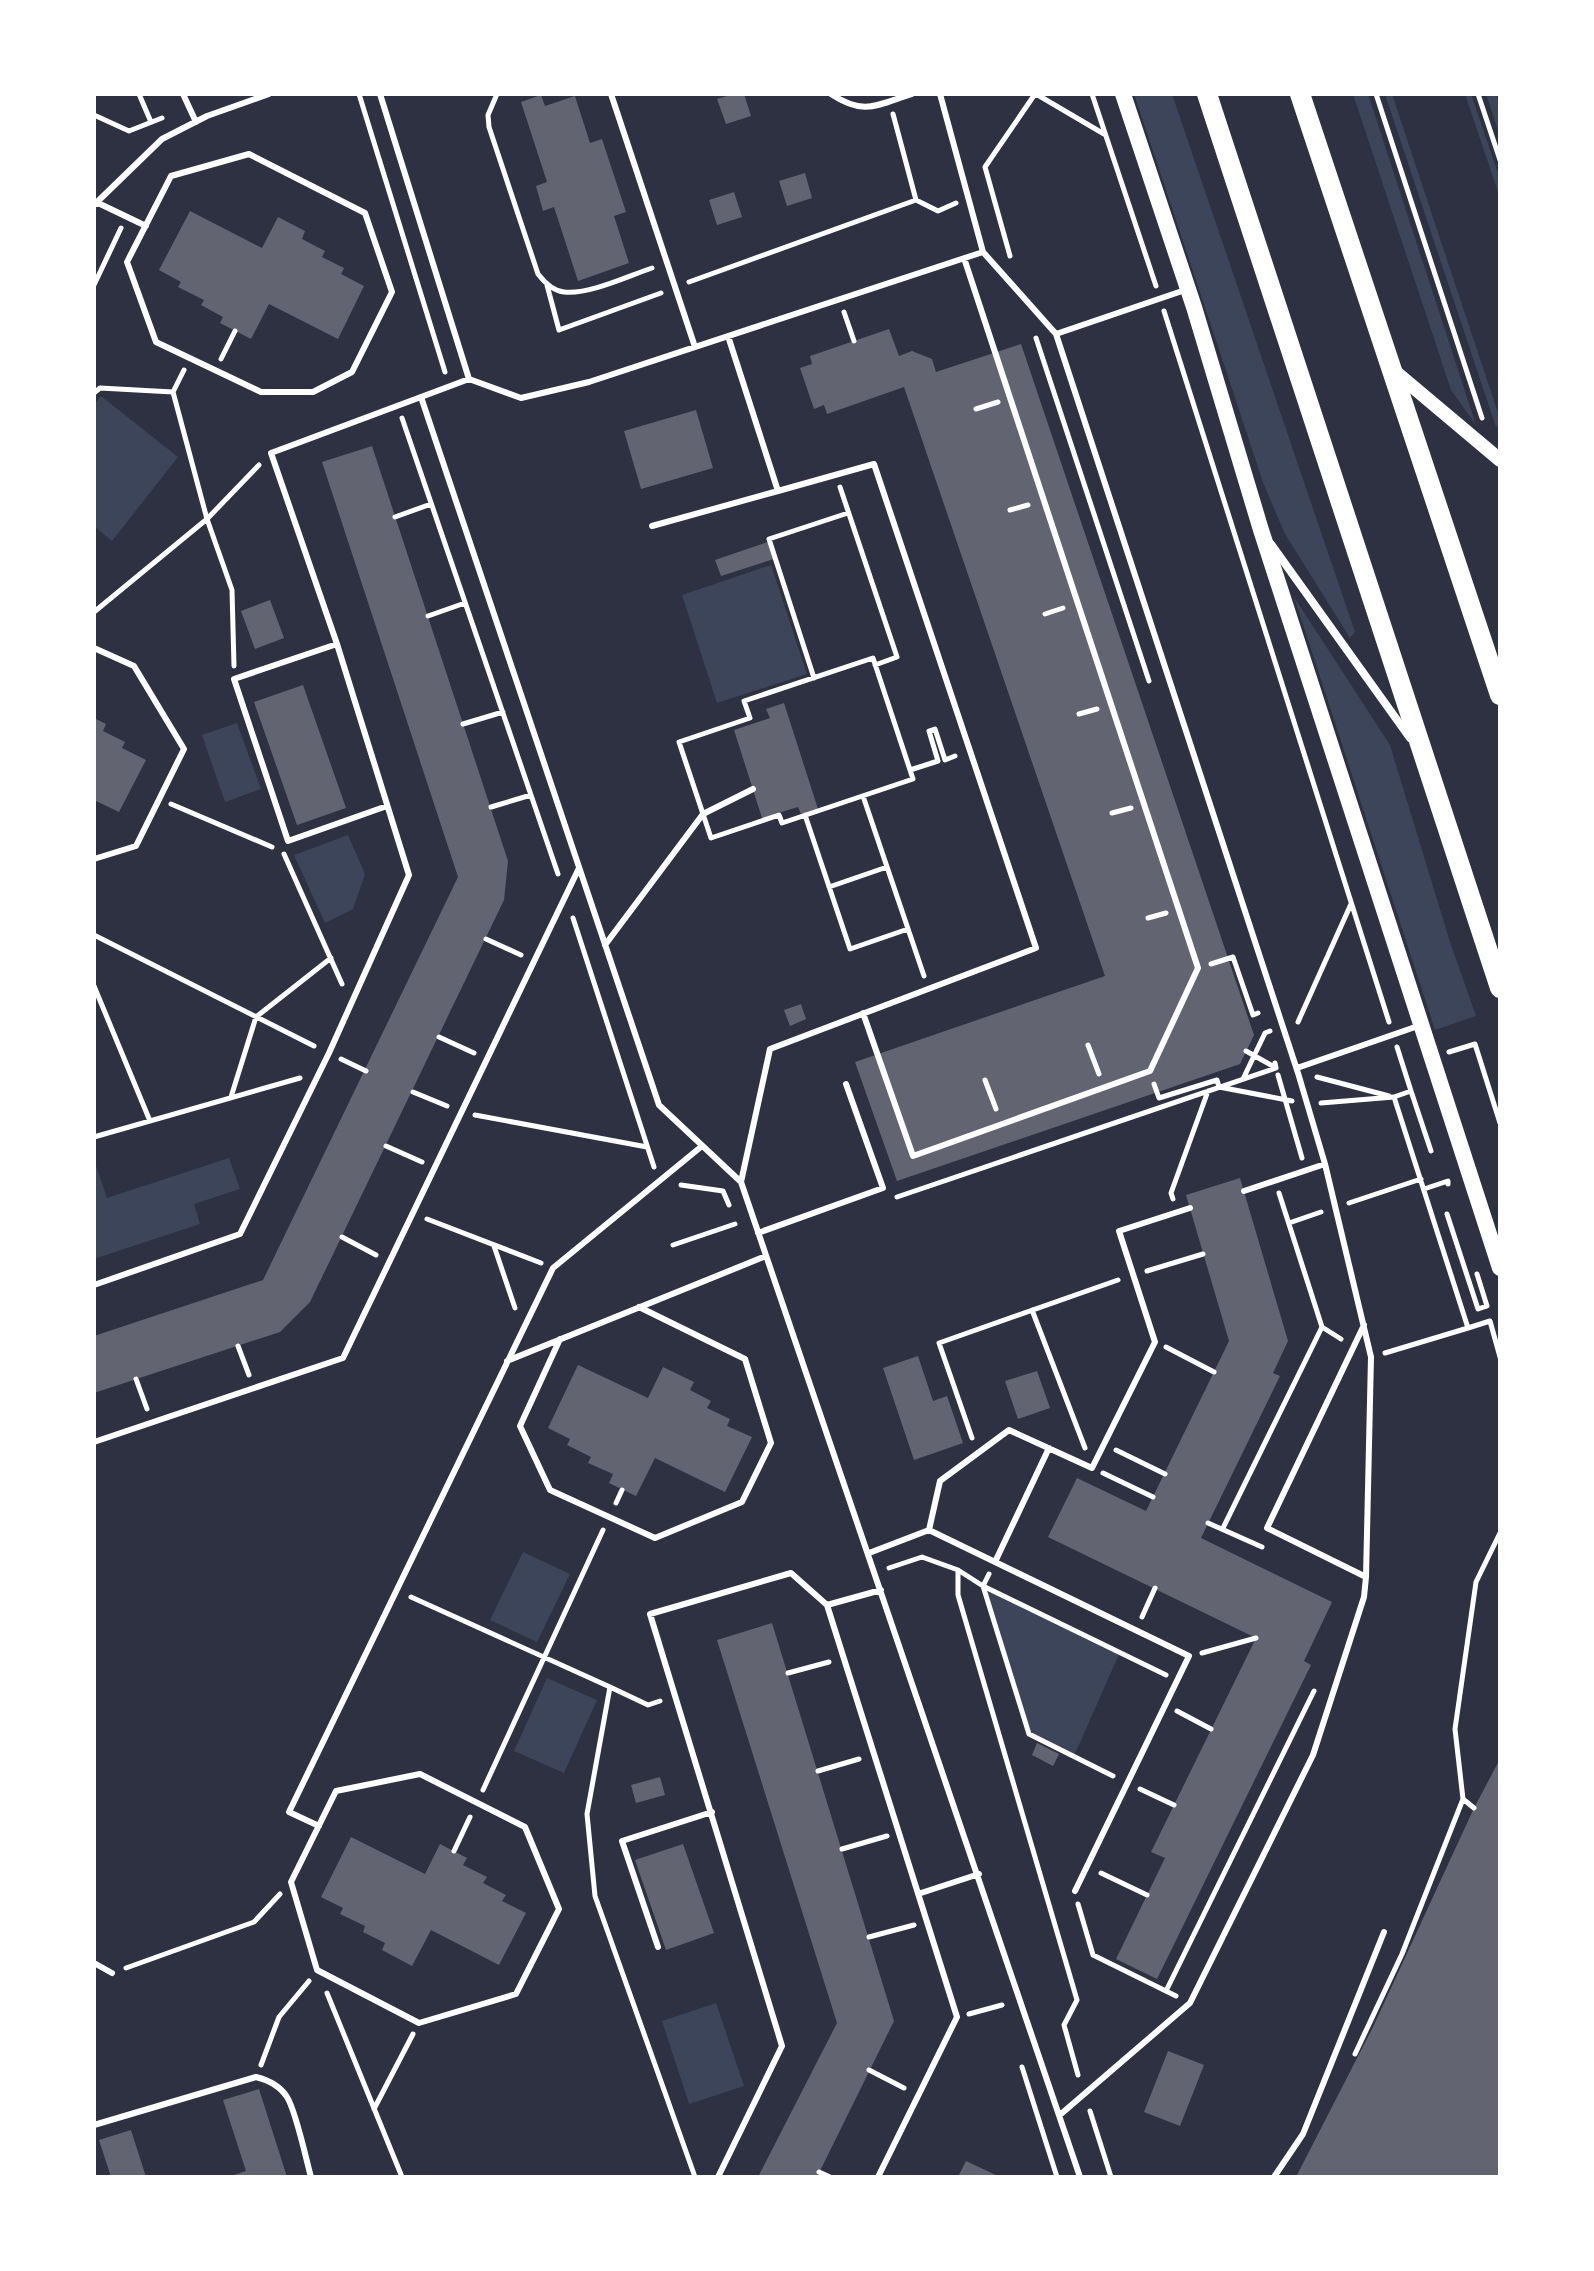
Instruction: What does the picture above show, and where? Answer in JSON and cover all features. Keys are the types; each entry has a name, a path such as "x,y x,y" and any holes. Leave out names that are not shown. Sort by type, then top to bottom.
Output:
{"main road":[{"path":"1123,94 1500,1268"},
{"path":"1207,94 1500,988"},
{"path":"1300,94 1500,695"},
{"path":"1462,577 1500,658"}],"street":[{"path":"1391,369 1500,460"},
{"path":"1261,530 1426,761"}],"lane":[{"path":"183,94 196,122"},
{"path":"146,226 95,204 162,139 196,122 269,94"},
{"path":"380,94 469,379"},
{"path":"611,94 695,347"},
{"path":"831,94 848,105 869,108 912,94"},
{"path":"940,94 983,252 1056,334 1297,1068 1325,1164 1371,1357 1364,1597 1313,1755 1190,2003 1061,2114"},
{"path":"249,154 365,213 392,292 352,372 313,392 261,392 156,342 127,262 146,226 171,176 249,154"},
{"path":"94,1285 240,1234 329,1053 409,875 337,644 271,453 469,379 521,398 589,382 983,252"},
{"path":"863,1013 913,1156 1150,1071 1198,968 964,258"},
{"path":"1056,334 1188,289"},
{"path":"728,336 778,491"},
{"path":"421,397 659,1105 741,1182 1080,2177"},
{"path":"652,526 874,464 1036,948 770,1049 741,1182"},
{"path":"337,644 234,679 288,841 387,806"},
{"path":"94,648 134,666 184,749 136,846 94,859"},
{"path":"605,945 703,814 753,789"},
{"path":"94,1442 343,1358 579,868"},
{"path":"1297,1068 1421,1025"},
{"path":"758,1233 883,1188 846,1084"},
{"path":"319,1826 289,1812 553,1268 702,1146"},
{"path":"1244,1191 1325,1164"},
{"path":"929,1530 940,1481 1009,1430 1092,1468 1155,1342 1119,1231 1190,1208"},
{"path":"507,1361 766,1256"},
{"path":"560,1339 520,1426 550,1490 655,1538 742,1502 771,1443 745,1359 639,1307"},
{"path":"1364,1325 1267,1528 1366,1577"},
{"path":"995,1562 1049,1448"},
{"path":"869,1553 929,1530 1189,1656 1075,1891"},
{"path":"718,2177 782,2046 650,1614 791,1573 827,1605 957,2017 878,2177"},
{"path":"827,1605 881,1590"},
{"path":"420,1774 477,1803 525,1827 559,1909 516,1994 419,2023 317,1970 291,1882 336,1791 420,1774"},
{"path":"658,1947 622,1841 712,1812"},
{"path":"918,1894 979,1874"},
{"path":"1274,2177 1303,2134 1384,1932"},
{"path":"94,1963 112,1973"},
{"path":"94,2125 256,2077 275,2084 288,2097 311,2177"}],"path":[{"path":"139,94 151,122"},
{"path":"359,94 445,373 465,366"},
{"path":"497,94 488,115 489,127 538,274 547,285 561,292 581,292 667,263"},
{"path":"1105,135 1036,94 985,167 1023,297 1150,685"},
{"path":"1092,94 1160,298 1431,1151"},
{"path":"1376,94 1486,429"},
{"path":"1478,94 1500,160"},
{"path":"889,101 916,200"},
{"path":"94,115 129,131 189,106"},
{"path":"547,285 559,330 916,200 938,211 990,189"},
{"path":"94,285 127,217"},
{"path":"839,299 854,341"},
{"path":"216,370 235,331"},
{"path":"189,358 173,392 207,519 232,590 234,679"},
{"path":"94,393 100,388 173,392"},
{"path":"94,612 207,519 271,453"},
{"path":"841,492 897,657 875,665"},
{"path":"395,517 431,504"},
{"path":"814,678 769,539 848,513"},
{"path":"428,616 465,603"},
{"path":"873,658 913,779 782,823 779,815 711,838 679,742 750,718 744,701 814,678 873,658"},
{"path":"463,724 503,712"},
{"path":"910,770 938,761 929,731 935,729 945,760 970,751"},
{"path":"491,807 531,795"},
{"path":"863,796 919,960"},
{"path":"159,799 282,851 351,1004"},
{"path":"805,815 850,949 908,929"},
{"path":"829,887 887,867"},
{"path":"1243,1079 1265,1033 1299,1022 1351,903"},
{"path":"94,935 366,1071"},
{"path":"486,939 535,960"},
{"path":"1236,955 1253,1015 1258,1013 1269,1044"},
{"path":"231,1098 256,1017 331,958"},
{"path":"94,986 150,1121"},
{"path":"439,1037 487,1060"},
{"path":"1441,1055 1475,1044 1500,1123"},
{"path":"1088,1045 1104,1088"},
{"path":"1246,1051 1276,1068"},
{"path":"1273,1056 1276,1068"},
{"path":"883,1202 1276,1068"},
{"path":"94,1137 320,1072"},
{"path":"985,1080 1001,1124"},
{"path":"1159,1098 1217,1080 1219,1087"},
{"path":"1176,1212 1171,1193 1208,1091"},
{"path":"1411,1091 1394,1097 1468,1328"},
{"path":"413,1092 463,1112 647,1147"},
{"path":"386,1146 435,1168"},
{"path":"1289,1223 1421,1179"},
{"path":"1275,1180 1322,1327 1353,1346"},
{"path":"1424,1189 1448,1181 1452,1195"},
{"path":"413,1214 553,1268"},
{"path":"1447,1214 1478,1309 1487,1306 1474,1264"},
{"path":"673,1245 735,1224"},
{"path":"342,1237 390,1262"},
{"path":"493,1245 517,1315"},
{"path":"978,1455 939,1343 1133,1275 1203,1254"},
{"path":"1032,1310 1092,1468 1153,1497"},
{"path":"1371,1357 1490,1321 1500,1357"},
{"path":"1223,1528 1322,1327"},
{"path":"1155,1342 1214,1372"},
{"path":"238,1346 254,1388"},
{"path":"136,1379 151,1422"},
{"path":"1104,1444 1165,1474"},
{"path":"454,1851 622,1490"},
{"path":"1455,1729 1476,1582 1500,1533"},
{"path":"922,1557 958,1570 983,1586 1177,1680"},
{"path":"995,1562 983,1586 1029,1734 1174,1805"},
{"path":"958,1570 958,1595 1077,2000 1064,2025 1078,2075"},
{"path":"1136,1630 1155,1588"},
{"path":"396,1590 648,1705"},
{"path":"1189,1656 1256,1638"},
{"path":"788,1673 844,1659"},
{"path":"1166,1991 1319,1680"},
{"path":"610,1687 587,1814 595,1896 695,2177"},
{"path":"1165,1706 1211,1729"},
{"path":"818,1771 874,1755"},
{"path":"1463,1799 1474,1808"},
{"path":"842,1849 899,1833"},
{"path":"1087,1866 1147,1895"},
{"path":"112,1973 254,1922 291,1882"},
{"path":"1075,1891 1093,1955 1190,2003"},
{"path":"869,1937 927,1921"},
{"path":"256,2077 279,2017 317,1970 402,2177"},
{"path":"957,2017 1002,2005"},
{"path":"374,2109 419,2023"},
{"path":"869,2070 918,2094"},
{"path":"1089,2110 1111,2177"},
{"path":"819,2172 830,2177"}],"shaded area":[{"path":"1134,94 1172,94 1355,632 1350,638 1285,534 1264,485"},
{"path":"1353,94 1368,94 1476,425 1451,390"},
{"path":"1385,94 1392,94 1500,419 1500,425 1496,427"},
{"path":"1465,94 1471,94 1500,179 1500,198"},
{"path":"1486,94 1496,94 1500,106 1500,137"},
{"path":"101,396 178,457 112,541 94,526 94,405"},
{"path":"771,565 807,674 717,703 682,595"},
{"path":"1294,597 1390,745 1476,1016 1435,1030"},
{"path":"237,723 261,789 225,802 202,735"},
{"path":"348,835 365,874 353,909 325,923 294,855"},
{"path":"229,1158 240,1189 194,1204 200,1224 94,1259 94,1160 107,1198"},
{"path":"523,1552 570,1574 537,1642 490,1620"},
{"path":"983,1586 1120,1652 1074,1756 1029,1734"},
{"path":"547,1678 597,1700 564,1773 514,1751"},
{"path":"716,2003 744,2086 689,2104 662,2021"}],"building":[{"path":"744,94 751,116 726,124 717,99"},
{"path":"541,95 545,106 575,96 590,143 602,139 626,212 614,216 629,263 578,281 554,207 543,211 536,186 547,182 521,102"},
{"path":"805,173 812,198 787,206 779,181"},
{"path":"734,192 742,217 717,225 709,200"},
{"path":"190,211 262,248 278,217 305,231 302,239 325,251 322,257 344,268 341,274 364,286 338,339 269,304 251,339 220,323 223,317 201,305 204,300 178,287 181,282 159,270"},
{"path":"889,329 899,356 912,351 932,359 936,372 1021,344 1254,1035 1240,1064 897,1181 855,1062 1105,976 904,387 827,414 824,405 814,409 800,368 812,364 810,356"},
{"path":"696,410 713,468 641,489 624,431"},
{"path":"372,446 508,861 504,900 310,1302 280,1332 94,1393 94,1336 263,1280 458,877 322,462"},
{"path":"768,542 774,559 721,576 715,560"},
{"path":"270,600 284,638 255,649 241,611"},
{"path":"303,685 346,808 297,825 254,702"},
{"path":"784,703 818,809 801,814 798,807 762,818 734,730 770,718 766,709"},
{"path":"94,718 106,724 103,731 125,742 122,748 146,760 119,812 94,800"},
{"path":"801,1004 806,1019 790,1026 784,1010"},
{"path":"1240,1178 1288,1341 1273,1373 1280,1376 1201,1538 1332,1602 1304,1661 1311,1665 1157,1979 1116,1959 1165,1858 1151,1852 1256,1638 1048,1537 1077,1478 1146,1511 1229,1341 1186,1195"},
{"path":"918,1356 933,1401 947,1396 963,1443 914,1460 883,1368"},
{"path":"578,1365 648,1398 663,1367 694,1382 690,1390 711,1401 707,1408 730,1419 727,1426 752,1437 725,1492 655,1458 636,1496 609,1483 613,1474 588,1463 591,1457 567,1445 570,1439 548,1428"},
{"path":"1037,1371 1050,1408 1018,1419 1005,1381"},
{"path":"772,1623 894,2021 817,2177 758,2177 837,2023 717,1640"},
{"path":"1037,1743 1059,1754 1053,1766 1032,1755"},
{"path":"1500,1759 1500,2177 1296,2177 1373,2027 1474,1808"},
{"path":"660,1777 665,1795 636,1803 631,1785"},
{"path":"351,1837 425,1874 440,1844 467,1858 463,1865 487,1877 483,1883 506,1895 502,1901 526,1913 499,1965 431,1930 412,1966 382,1950 385,1943 363,1932 365,1926 340,1914 343,1908 321,1897"},
{"path":"683,1844 714,1933 666,1950 635,1860"},
{"path":"1168,2051 1204,2065 1180,2126 1144,2112"},
{"path":"259,2089 287,2177 228,2177 246,2171 223,2100"},
{"path":"131,2130 146,2177 111,2177 99,2140"},
{"path":"966,2161 1000,2177 958,2177"}]}
